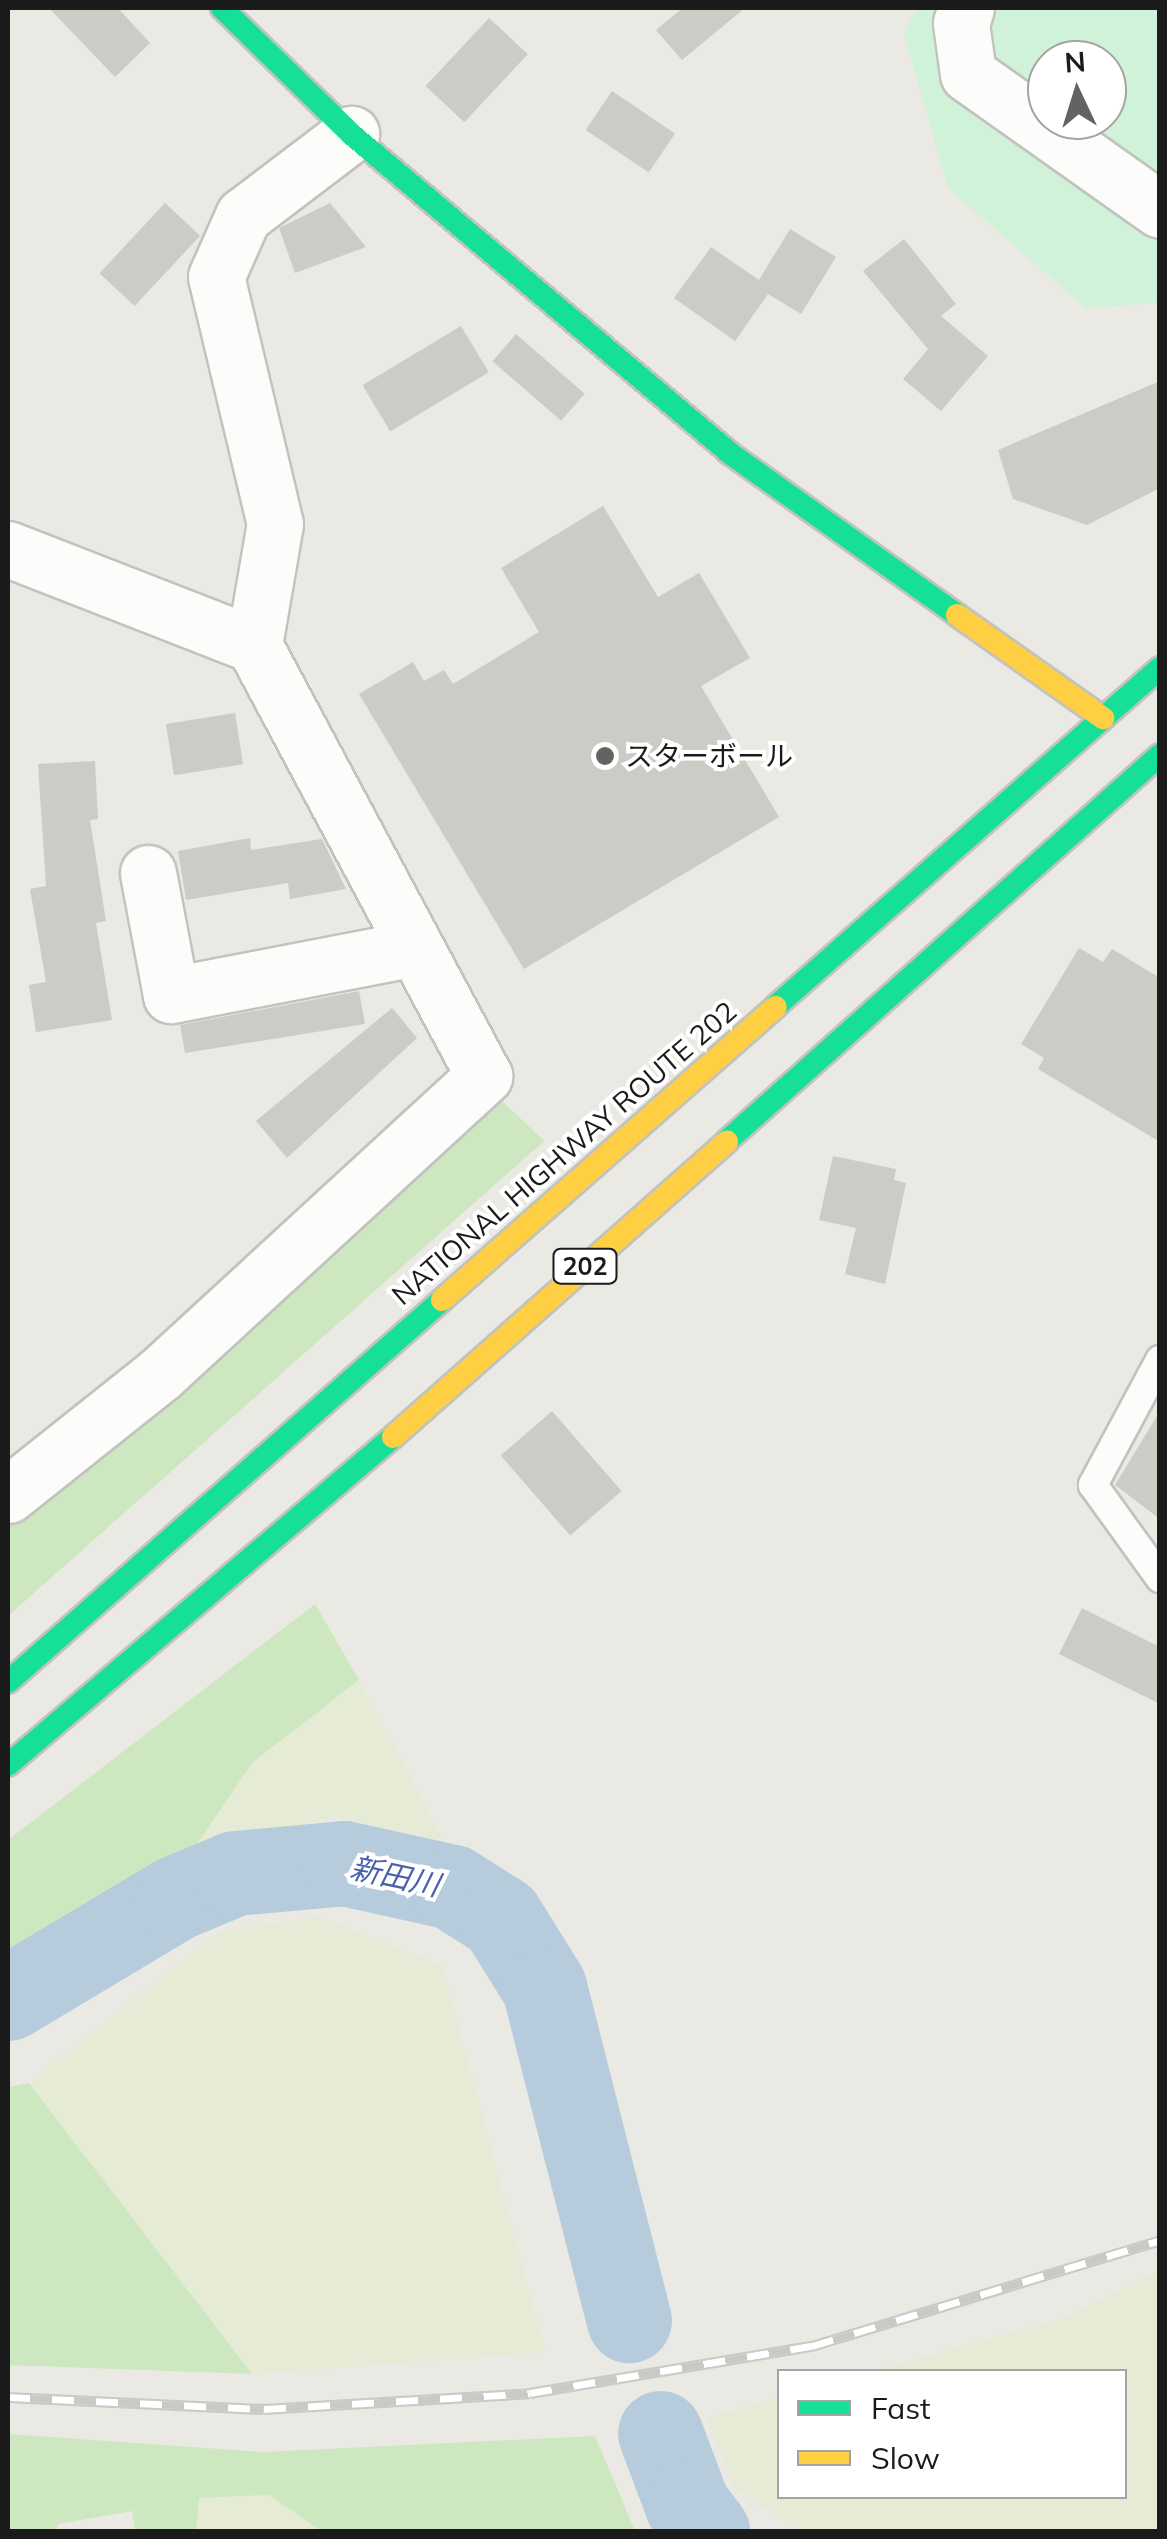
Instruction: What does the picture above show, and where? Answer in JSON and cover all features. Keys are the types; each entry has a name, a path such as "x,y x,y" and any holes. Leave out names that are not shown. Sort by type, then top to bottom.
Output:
{"main road":[{"path":"222,8 350,134 728,452 1103,718"},
{"name":"NATIONAL HIGHWAY ROUTE 202","path":"8,1682 1160,668"},
{"name":"202","path":"8,1765 230,1583 1160,755"}],"street":[{"path":"966,8 960,23 968,74 1160,210"},
{"path":"8,1495 158,1374 484,1076 254,645 274,524 216,276 243,216 350,134"},
{"path":"8,548 254,645"},
{"path":"148,873 171,994 416,948"}],"lane":[{"path":"1160,1360 1092,1485 1160,1578"}],"green space":[{"path":"916,8 1159,8 1159,303 1086,308 948,188 904,34"},
{"path":"499,1098 544,1141 8,1616 8,1519"},
{"path":"315,1604 359,1680 253,1762 192,1851 8,1969 8,1840"},
{"path":"359,1680 445,1844 335,1817 192,1851 253,1762"},
{"path":"319,1917 442,1966 545,2352 252,2374 29,2083 219,1932"},
{"path":"29,2083 252,2374 8,2365 8,2087"},
{"path":"1159,2272 1159,2531 801,2531 735,2489 706,2418 777,2399 777,2499 1127,2499 1127,2369 881,2369 1064,2318"},
{"path":"8,2434 264,2452 595,2436 635,2531 321,2531 269,2495 199,2498 196,2531 135,2531 132,2511 58,2524 56,2531 8,2531"},
{"path":"269,2495 321,2531 196,2532 198,2498"}],"building":[{"path":"49,8 118,8 150,43 115,77"},
{"path":"683,8 745,8 682,60 656,30"},
{"path":"489,18 528,54 464,122 426,86"},
{"path":"612,91 675,133 649,172 586,130"},
{"path":"165,203 200,236 135,306 100,273"},
{"path":"330,203 366,247 295,273 279,228"},
{"path":"790,229 836,257 801,314 768,294 735,341 674,298 711,247 759,280"},
{"path":"904,239 956,304 941,316 988,356 941,411 903,379 928,349 863,271"},
{"path":"461,326 489,372 390,432 362,385"},
{"path":"516,334 585,394 561,421 492,361"},
{"path":"1160,381 1160,488 1087,525 1013,499 998,450"},
{"path":"603,506 658,597 699,573 750,658 701,686 779,817 524,969 359,694 413,662 424,681 444,670 453,684 539,632 501,568"},
{"path":"235,713 243,764 174,775 166,724"},
{"path":"95,761 98,819 90,820 106,921 96,923 112,1020 36,1032 29,985 46,982 30,889 46,886 38,764"},
{"path":"250,838 251,850 322,839 346,889 290,899 288,883 186,900 178,851"},
{"path":"1079,948 1103,962 1112,949 1160,978 1160,1142 1038,1069 1044,1058 1021,1044"},
{"path":"359,991 365,1024 185,1053 180,1025"},
{"path":"392,1008 417,1038 287,1158 256,1121"},
{"path":"833,1156 896,1169 894,1180 906,1183 885,1284 845,1274 856,1228 819,1220"},
{"path":"552,1411 622,1491 570,1536 501,1456"},
{"path":"1160,1411 1160,1519 1115,1485"},
{"path":"1082,1608 1160,1647 1160,1704 1059,1654"}],"waterway":[{"name":"新田川","path":"8,1998 175,1898 235,1873 344,1863 452,1887 501,1918 544,1987 629,2320"},
{"name":"新田川","path":"660,2433 687,2505 707,2532"}],"railway":[{"path":"8,2397 264,2409 530,2393 812,2346 1160,2240"}],"traffic: fast":[{"path":"222,8 351,134 728,452 957,615"},
{"path":"775,1007 1160,668"},
{"path":"727,1141 1160,755"},
{"path":"8,1682 442,1300"},
{"path":"8,1765 393,1437"}],"traffic: slow":[{"path":"957,615 1103,718"},
{"path":"442,1300 775,1007"},
{"path":"393,1437 727,1141"}],"place":[{"name":"スターボール","path":"605,756"}]}
